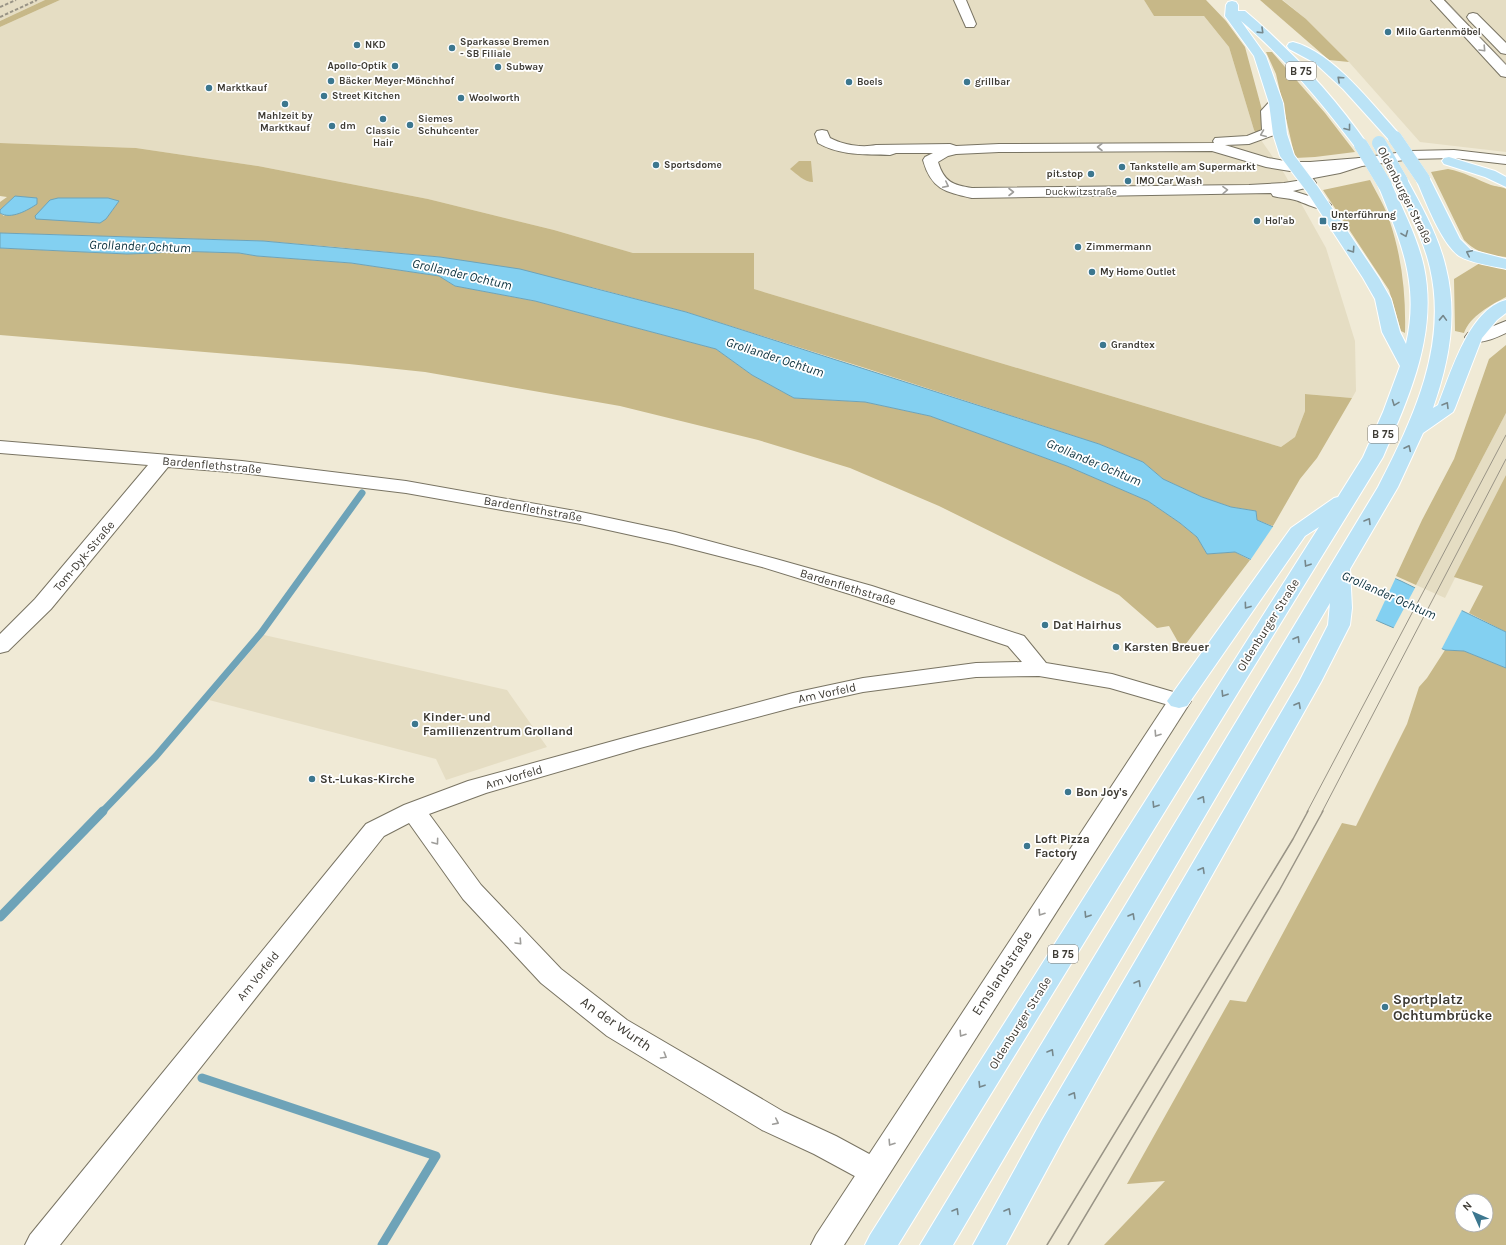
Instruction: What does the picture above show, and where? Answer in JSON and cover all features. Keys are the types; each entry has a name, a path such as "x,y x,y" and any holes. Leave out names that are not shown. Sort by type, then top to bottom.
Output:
{"highway":[{"name":"B 75","path":"1233,2 1293,46 1350,108"},
{"path":"1233,2 1231,16 1260,56 1276,104 1280,134 1287,156 1323,205 1371,278 1382,299 1391,332 1410,367"},
{"name":"Oldenburger Straße","path":"881,1245 1349,497 1373,457 1410,367 1419,311 1416,268 1410,248 1385,185 1362,146 1292,61 1233,2"},
{"path":"1293,46 1320,60 1348,86 1395,138 1423,179 1453,241 1465,252 1486,260 1506,264"},
{"name":"Oldenburger Straße","path":"1331,603 1344,561 1388,487 1417,429 1435,379 1443,318 1442,293 1438,268 1430,244 1401,181 1375,138"},
{"path":"1449,162 1490,174 1506,183"},
{"path":"1417,429 1446,408 1474,337 1491,316 1506,305"},
{"path":"1179,701 1270,574 1298,532 1349,497"},
{"path":"936,1245 1331,603"},
{"path":"989,1245 1057,1122 1310,682 1339,625 1331,603"}],"street":[{"path":"960,0 970,24"},
{"path":"1437,0 1506,74"},
{"path":"1464,8 1506,50"},
{"name":"Duckwitzstraße","path":"1139,147 1176,142 1248,140 1269,132 1268,111 1276,104"},
{"name":"Duckwitzstraße","path":"822,134 823,140 829,145 840,148 905,150 930,160 936,178 942,184 972,193 1248,190 1284,188 1302,175 1340,168 1360,162 1411,155 1454,154 1506,160"},
{"name":"Duckwitzstraße","path":"876,149 1212,147 1236,152 1302,175 1433,161 1506,167"},
{"name":"Duckwitzstraße","path":"930,160 942,153 956,150 999,148"},
{"name":"Duckwitzstraße","path":"1248,190 1293,195 1323,205"},
{"path":"1474,337 1485,336 1506,326"},
{"name":"Bardenflethstraße","path":"0,447 242,467 406,487 581,518 675,538 769,563 864,591 1016,641 1039,669"},
{"name":"Tom-Dyk-Straße","path":"0,646 43,604 162,461"},
{"name":"Am Vorfeld","path":"41,1245 375,830 413,811 492,783 632,743 794,700 864,685 976,670 1039,669 1112,681 1179,701"},
{"name":"Emslandstraße","path":"827,1245 873,1171 1179,701"},
{"name":"An der Wurth","path":"413,811 477,898 551,976 611,1024 773,1121 825,1145 873,1171"}],"shaded area":[{"path":"0,0 45,0 0,21"},
{"path":"45,0 60,0 0,27 0,21"},
{"path":"60,0 1144,0 1154,16 1204,16 1229,47 1254,130 1284,173 1326,248 1355,341 1356,391 1352,398 1306,394 1305,411 1295,437 1281,447 754,289 754,253 633,253 554,230 428,199 258,166 136,148 0,143 0,27"},
{"path":"1144,0 1206,0 1226,21 1245,47 1265,121 1264,127 1256,133 1254,130 1229,47 1204,16 1154,16"},
{"path":"1260,0 1282,0 1306,19 1349,62 1329,60"},
{"path":"1283,0 1506,0 1506,152 1420,142 1349,62 1306,19"},
{"path":"1266,52 1272,52 1325,113 1355,152 1295,158 1276,74"},
{"path":"0,143 136,148 258,166 428,199 554,230 633,253 754,253 754,289 1281,447 1295,437 1305,411 1305,394 1352,398 1317,458 1300,479 1273,526 1257,520 1256,511 1231,507 1202,497 1163,479 1143,462 1099,444 686,312 595,288 440,257 335,247 263,241 0,233 0,213 4,216 15,196 0,210 0,202 7,197 0,196","holes":["108,198 118,202 108,216 100,222 73,221 98,199"]},
{"path":"799,161 811,161 813,182 804,179 790,169"},
{"path":"1448,169 1506,189 1506,257 1483,253 1473,248 1464,240 1431,172"},
{"path":"1370,180 1384,206 1398,249 1404,291 1405,333 1401,331 1389,290 1323,190"},
{"path":"0,248 127,254 175,251 239,253 257,256 351,263 439,276 455,286 535,301 716,349 752,375 794,398 865,402 930,416 1067,466 1148,501 1180,523 1197,537 1207,554 1235,552 1250,560 1182,649 1169,626 1157,628 1119,595 939,506 850,468 758,440 620,406 425,372 349,364 0,335"},
{"path":"1480,263 1506,268 1506,297 1476,316 1471,321 1464,333 1455,331 1454,279"},
{"path":"1506,345 1506,413 1416,585 1396,576 1422,520 1454,459 1489,359"},
{"path":"1506,413 1506,475 1445,598 1416,585"},
{"path":"1506,475 1506,632 1469,613 1483,586 1454,577"},
{"name":"Kinder- und Familienzentrum Grolland","path":"264,635 507,690 547,747 446,780 436,759 209,700"},
{"name":"Sportplatz Ochtumbrücke","path":"1445,650 1464,651 1506,668 1506,1245 1104,1245 1165,1181 1127,1184 1230,1000 1246,1002 1342,823 1356,826 1407,724 1419,687 1427,678"}],"water":[{"path":"15,196 37,198 37,204 14,215 4,215 0,213 0,210"},
{"path":"58,198 108,198 119,201 106,219 100,223 36,219 35,216 50,200"},
{"name":"Grollander Ochtum","path":"0,233 263,241 440,257 520,269 686,312 1099,444 1143,462 1163,479 1202,497 1231,507 1256,511 1257,520 1401,581 1506,632 1506,668 1464,651 1445,650 1380,622 1235,552 1207,554 1197,537 1180,523 1148,501 1067,466 930,416 865,402 794,398 752,375 716,349 535,301 455,286 439,276 351,263 257,256 239,253 175,251 127,254 0,248"}],"pier":[{"path":"1274,525 1396,577 1375,622 1249,562"},
{"path":"1416,586 1463,608 1441,650 1393,629"}],"waterway":[{"path":"102,812 156,756 261,633 362,493"},
{"path":"0,917 103,811"},
{"path":"202,1078 436,1156 382,1245"}],"tram line":[{"path":"1444,0 1506,64"},
{"path":"1307,812 1506,435"},
{"path":"1322,812 1506,459"},
{"path":"1047,1245 1293,839 1308,811"},
{"path":"1068,1245 1279,891 1323,811"}],"railway":[{"path":"0,7 16,0"},
{"path":"0,17 37,0"}],"place":[{"name":"Milo Gartenmöbel","path":"1388,32"},
{"name":"NKD","path":"357,45"},
{"name":"Sparkasse Bremen - SB Filiale","path":"452,48"},
{"name":"Apollo-Optik","path":"395,66"},
{"name":"Subway","path":"498,67"},
{"name":"Bäcker Meyer-Mönchhof","path":"331,81"},
{"name":"Boels","path":"849,82"},
{"name":"grillbar","path":"967,82"},
{"name":"Marktkauf","path":"209,88"},
{"name":"Street Kitchen","path":"324,96"},
{"name":"Woolworth","path":"461,98"},
{"name":"Mahlzeit by Marktkauf","path":"285,104"},
{"name":"Classic Hair","path":"383,119"},
{"name":"Siemes Schuhcenter","path":"410,125"},
{"name":"dm","path":"332,126"},
{"name":"Sportsdome","path":"656,165"},
{"name":"Tankstelle am Supermarkt","path":"1122,167"},
{"name":"pit.stop","path":"1091,174"},
{"name":"IMO Car Wash","path":"1128,181"},
{"name":"Hol'ab","path":"1257,221"},
{"name":"Unterführung B75","path":"1323,221"},
{"name":"Zimmermann","path":"1078,247"},
{"name":"My Home Outlet","path":"1092,272"},
{"name":"Grandtex","path":"1103,345"},
{"name":"Dat Hairhus","path":"1045,625"},
{"name":"Karsten Breuer","path":"1116,647"},
{"name":"Kinder- und Familienzentrum Grolland","path":"415,724"},
{"name":"St.-Lukas-Kirche","path":"312,779"},
{"name":"Bon Joy's","path":"1068,792"},
{"name":"Loft Pizza Factory","path":"1027,846"},
{"name":"Sportplatz Ochtumbrücke","path":"1385,1007"}]}
